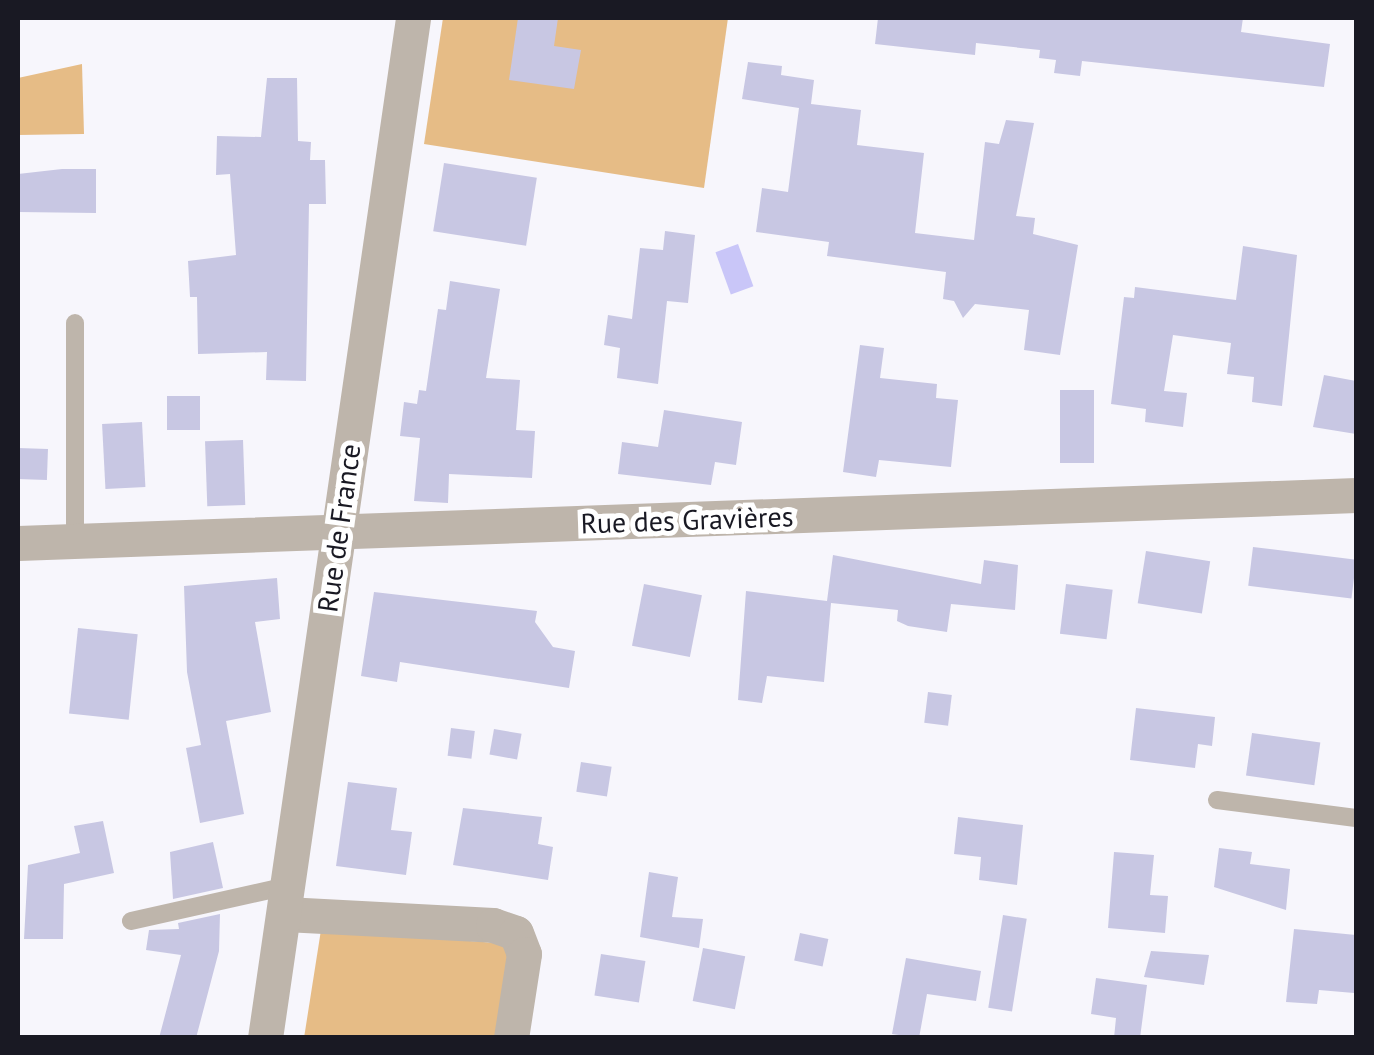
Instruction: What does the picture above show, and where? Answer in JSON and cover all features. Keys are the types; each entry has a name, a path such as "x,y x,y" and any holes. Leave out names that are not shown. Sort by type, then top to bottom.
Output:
{"street":[{"name":"Rue de France","path":"265,1038 413,18"},
{"name":"Rue des Gravières","path":"18,542 1356,495"},
{"path":"287,900 493,925 516,934 524,954 511,1038"}],"lane":[{"path":"74,322 75,540"},
{"path":"1216,800 1356,818"},
{"path":"131,921 287,900"}],"shaded area":[{"path":"443,18 728,18 704,188 424,144"},
{"path":"82,64 84,134 18,135 18,78"},
{"path":"321,930 511,944 497,1037 304,1038"}],"water":[{"path":"738,244 753,286 731,294 715,252"}],"building":[{"path":"518,18 558,18 554,46 581,50 574,89 509,80"},
{"path":"878,18 1243,18 1241,32 1330,44 1324,87 1082,61 1080,76 1054,73 1056,60 1039,58 1040,50 976,43 975,55 875,44"},
{"path":"748,62 782,66 781,75 814,80 811,104 861,110 857,145 924,153 915,233 974,240 985,142 999,144 1006,120 1034,123 1016,216 1035,218 1033,234 1078,245 1060,355 1024,350 1029,310 975,304 963,318 954,301 943,299 946,272 827,256 829,242 756,232 762,188 788,192 799,108 742,99"},
{"path":"267,78 297,78 298,141 311,142 310,160 325,160 326,204 309,204 306,381 266,380 267,352 198,354 197,297 190,297 188,261 236,255 230,174 216,175 217,136 261,137"},
{"path":"444,163 537,178 526,246 433,231"},
{"path":"96,169 96,213 18,212 18,174"},
{"path":"665,231 695,235 688,303 667,301 658,384 617,378 620,348 604,345 608,315 632,319 640,248 663,250"},
{"path":"1243,246 1297,255 1282,406 1252,402 1254,377 1227,374 1231,343 1173,335 1164,391 1187,393 1183,427 1145,422 1146,409 1111,404 1124,297 1134,298 1135,287 1236,300"},
{"path":"450,281 500,289 486,378 520,380 516,430 535,431 532,478 449,474 448,503 414,501 420,438 400,436 404,402 417,404 419,390 426,391 438,309 446,310"},
{"path":"860,345 884,348 880,378 937,384 936,398 958,400 951,467 879,460 876,477 843,472"},
{"path":"1324,375 1356,381 1356,434 1313,427"},
{"path":"1060,390 1094,390 1094,463 1060,463"},
{"path":"167,396 200,396 200,430 167,430"},
{"path":"664,410 742,422 736,465 715,462 711,485 618,474 622,442 658,447"},
{"path":"142,422 145,487 105,489 102,424"},
{"path":"243,440 245,505 207,506 205,441"},
{"path":"18,448 48,449 47,480 18,479"},
{"path":"1253,547 1356,560 1351,598 1248,586"},
{"path":"1146,551 1210,561 1202,614 1138,603"},
{"path":"833,555 981,584 984,560 1018,565 1015,610 951,604 947,632 908,626 897,621 898,610 831,603 824,682 767,676 762,703 738,700 746,591 827,601"},
{"path":"277,578 280,619 255,622 271,712 226,721 244,814 200,823 186,748 201,745 187,672 184,586"},
{"path":"644,584 702,595 690,657 632,646"},
{"path":"1066,584 1113,590 1107,639 1060,634"},
{"path":"374,592 537,611 535,622 553,647 575,651 569,688 400,662 397,682 361,676"},
{"path":"78,628 138,634 129,720 69,714"},
{"path":"928,692 952,695 948,726 924,723"},
{"path":"1136,708 1215,717 1212,746 1198,744 1195,768 1130,760"},
{"path":"451,728 475,731 471,759 448,756"},
{"path":"494,729 522,734 517,759 489,755"},
{"path":"1252,733 1320,743 1314,785 1246,776"},
{"path":"581,762 612,767 607,796 576,792"},
{"path":"348,782 397,788 391,830 412,832 406,875 336,866"},
{"path":"463,808 542,817 538,844 553,847 548,880 453,865"},
{"path":"958,817 1023,825 1017,885 979,880 981,857 954,854"},
{"path":"103,821 114,873 64,884 63,939 24,939 28,865 80,853 74,826"},
{"path":"213,842 223,888 173,899 170,852"},
{"path":"1219,848 1252,852 1250,864 1290,869 1286,910 1214,887"},
{"path":"1114,852 1154,855 1150,895 1168,896 1165,933 1108,928"},
{"path":"649,872 678,877 672,917 703,919 699,948 640,937"},
{"path":"220,914 219,951 196,1038 159,1038 181,955 146,950 149,930 179,929 178,923"},
{"path":"1003,915 1027,919 1012,1012 988,1008"},
{"path":"1294,929 1356,935 1354,993 1319,990 1317,1004 1286,1002"},
{"path":"800,933 828,939 823,966 794,960"},
{"path":"703,948 745,956 735,1009 693,1001"},
{"path":"1151,951 1209,955 1204,985 1144,977"},
{"path":"601,954 645,961 639,1003 594,995"},
{"path":"906,958 981,971 976,1001 927,994 919,1038 892,1034"},
{"path":"1096,978 1147,985 1140,1038 1114,1038 1116,1018 1091,1014"}]}
